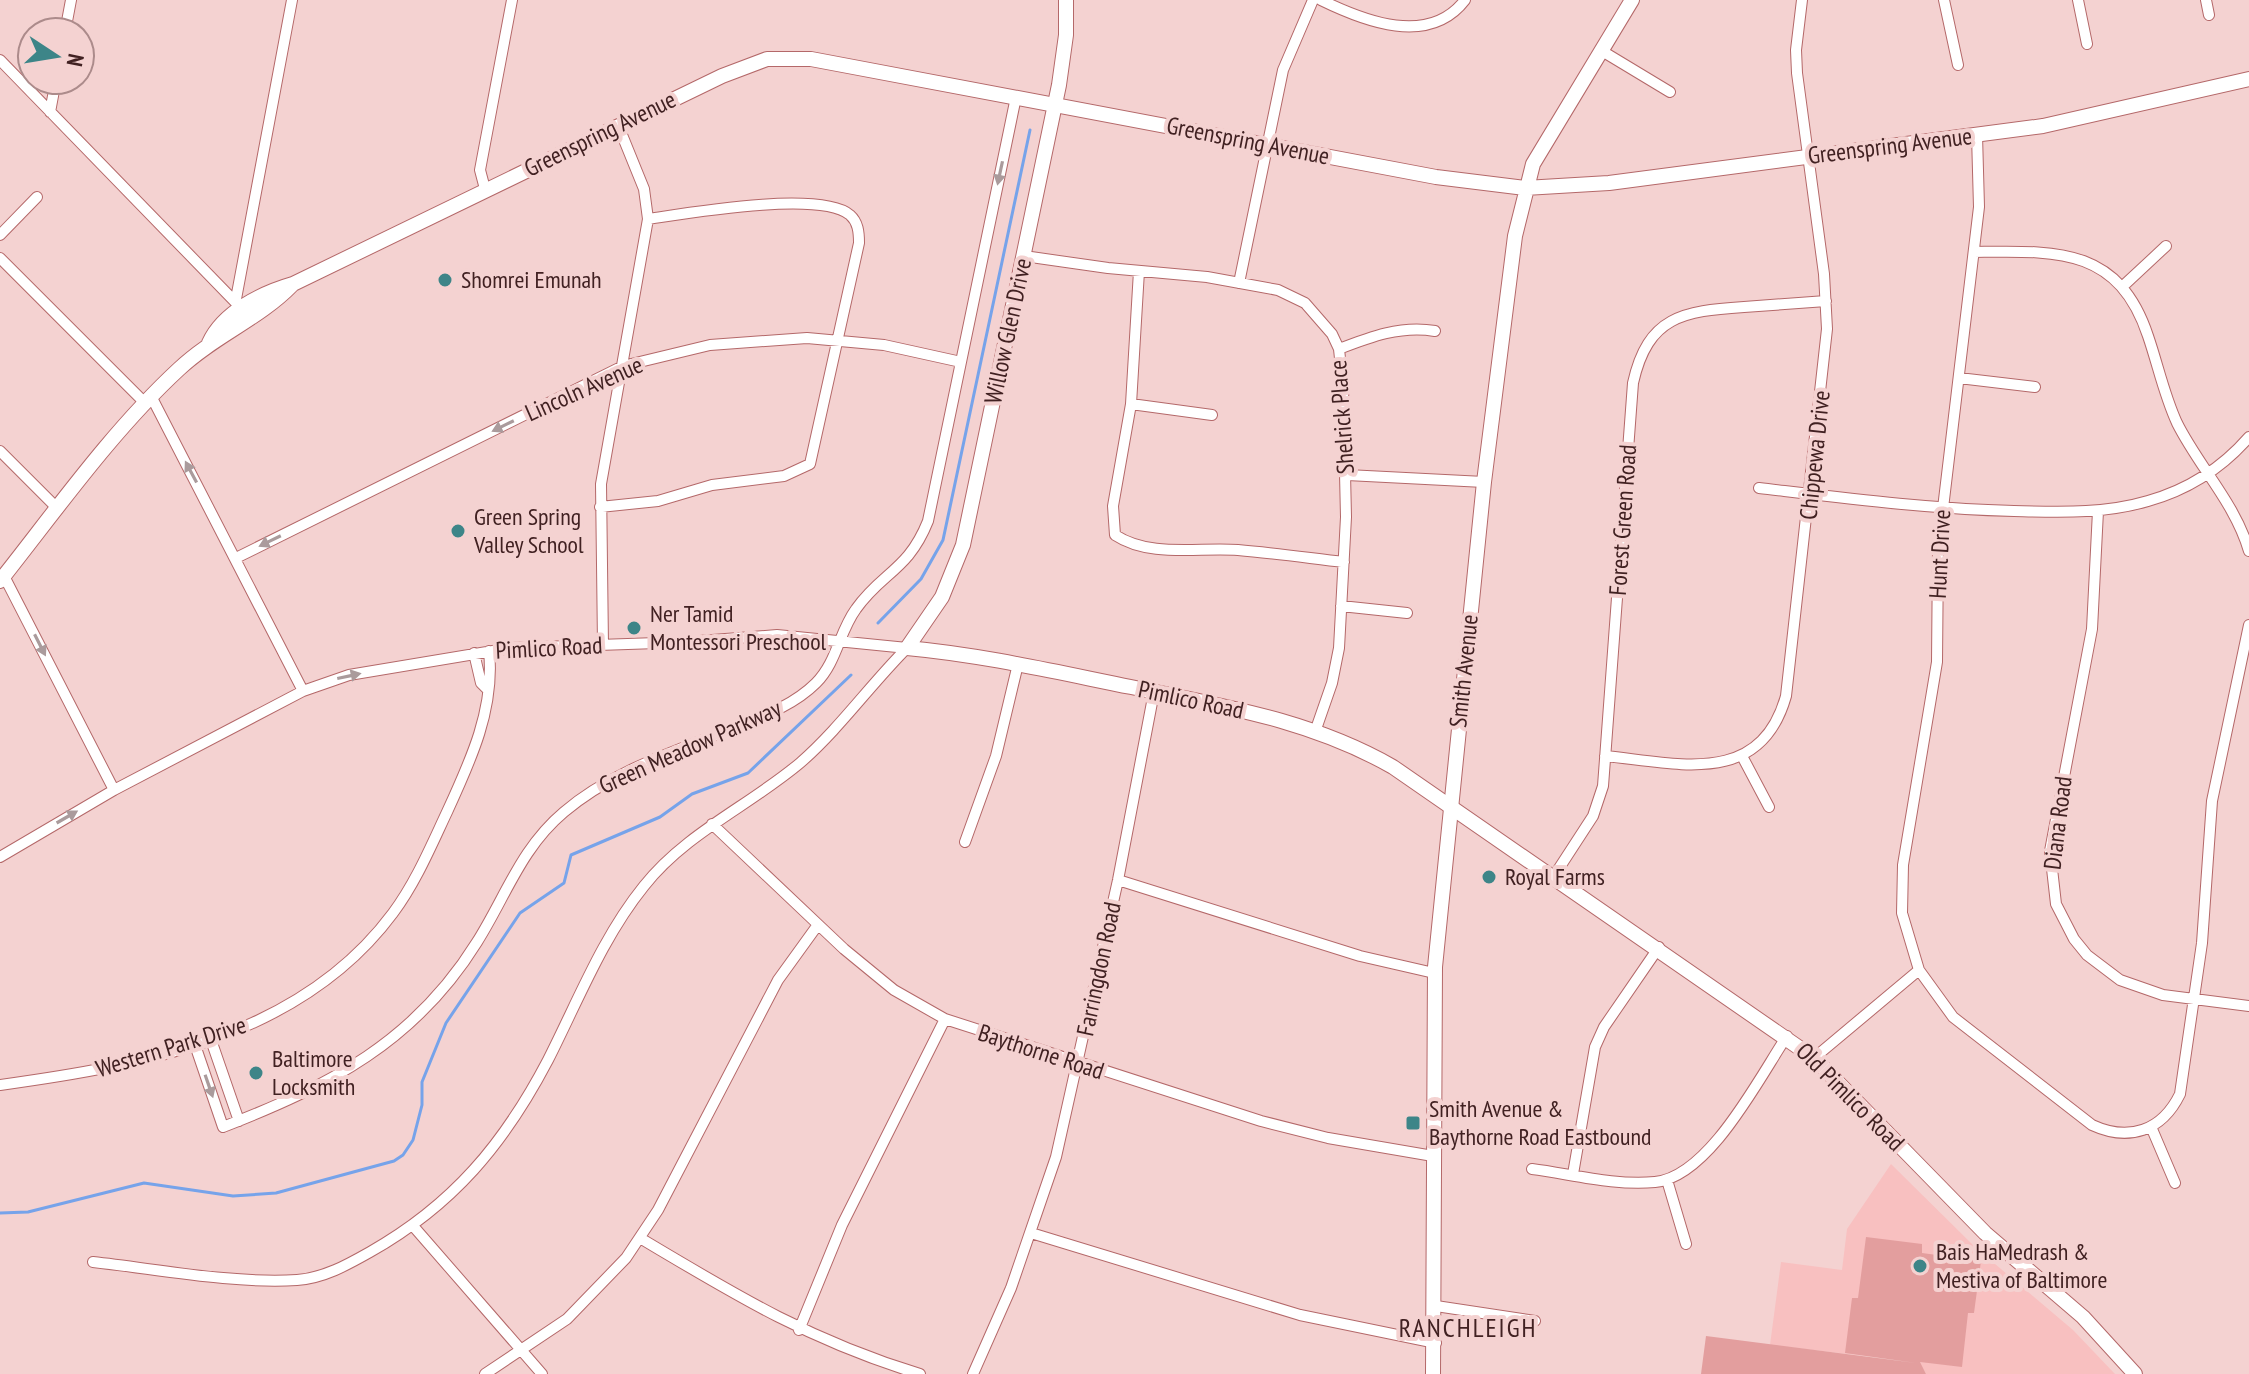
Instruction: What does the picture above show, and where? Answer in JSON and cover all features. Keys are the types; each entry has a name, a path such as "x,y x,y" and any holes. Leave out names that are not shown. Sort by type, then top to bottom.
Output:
{"main road":[{"name":"Willow Glen Drive","path":"907,648 942,597 958,560 1056,104 1065,50 1066,0"},
{"name":"Smith Avenue","path":"1433,1374 1436,1343 1434,973 1484,482 1515,236 1525,188 1546,139 1632,0"},
{"name":"Greenspring Avenue","path":"2,578 148,399 243,308 276,301 293,284 748,65 786,58 811,59 1436,177 1525,188 1609,183 2085,119 2249,79"},
{"name":"Pimlico Road","path":"907,648 1018,664 1316,729 1393,767 1451,808"},
{"name":"Old Pimlico Road","path":"1451,808 1659,947 1814,1058 1963,1211 2083,1317 2135,1374"}],"street":[{"path":"243,308 292,0"},
{"path":"485,189 480,170 512,0"},
{"path":"1239,283 1283,70 1313,0"},
{"path":"1321,0 1363,19 1409,27 1438,21 1465,0"},
{"name":"Chippewa Drive","path":"1742,756 1766,738 1786,696 1825,360 1826,301 1796,50 1802,0"},
{"path":"1944,0 1958,65"},
{"path":"2078,0 2087,44"},
{"path":"2206,0 2209,15"},
{"path":"1602,51 1670,92"},
{"path":"0,60 243,308"},
{"path":"50,112 53,96"},
{"name":"Willow Glen Drive","path":"840,642 855,610 907,560 922,534 932,503 1016,97"},
{"path":"603,645 600,507 648,219 644,189 618,125"},
{"name":"Hunt Drive","path":"1977,135 1980,182 1974,252 1937,568 1937,662 1902,880 1902,913 1919,970 1936,998 1974,1036 2092,1125 2127,1133 2152,1129"},
{"path":"0,235 37,197"},
{"path":"600,507 658,501 712,485 795,474 810,464 859,243 856,222 849,214 830,207 759,206 648,219"},
{"path":"2122,287 2166,246"},
{"path":"1974,252 2070,255 2096,265 2122,287 2141,318 2172,412 2207,475 2232,509 2249,551"},
{"name":"Shelrick Place","path":"1024,256 1278,290 1305,303 1323,320 1339,349 1347,475 1336,666 1316,729"},
{"path":"0,258 148,399 236,558 303,691"},
{"path":"1139,271 1131,404 1113,506 1115,535 1128,543 1150,549 1239,550 1344,562"},
{"name":"Forest Green Road","path":"1554,876 1593,816 1603,786 1633,383 1643,350 1663,326 1690,312 1826,301"},
{"path":"1339,349 1372,336 1405,329 1435,331"},
{"name":"Lincoln Avenue","path":"236,558 623,366 721,343 777,338 838,339 961,362"},
{"path":"1959,378 2035,387"},
{"path":"1131,404 1212,415"},
{"path":"1759,488 1942,509 2098,511 2150,500 2207,475 2249,437"},
{"path":"0,451 58,509"},
{"path":"1347,475 1484,482"},
{"name":"Diana Road","path":"2098,511 2096,599 2050,851 2052,888 2064,922 2074,939 2103,969 2141,989 2249,1006"},
{"path":"2,578 114,790"},
{"path":"1341,606 1407,613"},
{"path":"2175,1183 2152,1129 2173,1107 2180,1094 2204,921 2212,801 2249,625"},
{"name":"Pimlico Road","path":"0,857 114,790 303,691 349,675 489,651 777,635 907,648"},
{"name":"Green Meadow Parkway","path":"195,1045 223,1127 327,1083 383,1047 415,1019 468,957 523,857 565,810 622,773 788,704 825,673 840,642"},
{"path":"93,1262 258,1279 300,1280 334,1271 414,1227 471,1174 505,1131 536,1082 614,928 644,885 712,824 802,761 845,719 907,648"},
{"name":"Western Park Drive","path":"0,1085 126,1065 211,1040 266,1018 328,980 371,941 394,912 416,875 472,759 482,724 487,689 492,679 489,651"},
{"name":"Western Park Drive","path":"474,653 481,683 487,689"},
{"path":"965,842 996,756 1018,664"},
{"name":"Farringdon Road","path":"973,1374 1031,1233 1056,1157 1118,880 1154,692"},
{"path":"1605,756 1701,765 1742,756 1769,807"},
{"name":"Baythorne Road","path":"712,824 817,926 894,990 945,1019 1296,1131 1433,1156"},
{"path":"1118,880 1347,952 1434,973"},
{"path":"485,1374 567,1319 600,1288 640,1238 762,1010 817,926"},
{"path":"1573,1174 1595,1047 1659,947"},
{"path":"1814,1058 1919,970"},
{"path":"799,1330 842,1225 945,1019"},
{"path":"1532,1169 1638,1182 1667,1180 1703,1157 1787,1036"},
{"path":"211,1040 239,1121"},
{"path":"1667,1180 1686,1244"},
{"path":"414,1227 542,1374"},
{"path":"1031,1233 1300,1315 1436,1343"},
{"path":"640,1238 799,1330 868,1358 920,1374"},
{"path":"1436,1306 1535,1321"}],"shaded area":[{"name":"Bais HaMedrash & Mestiva of Baltimore","path":"1891,1164 1975,1247 2073,1330 2115,1374 1926,1374 1919,1362 1770,1345 1781,1262 1842,1270 1847,1229"},
{"path":"1866,1237 1922,1244 1922,1253 1981,1261 1974,1313 1968,1313 1962,1367 1920,1362 1926,1374 1701,1374 1706,1336 1916,1363 1845,1353 1852,1298 1858,1298"}],"waterway":[{"path":"878,623 921,579 943,540 1030,130"},
{"path":"0,1213 28,1212 144,1183 233,1196 276,1193 394,1161 403,1155 413,1140 422,1105 422,1082 446,1023 520,913 564,883 571,855 660,817 692,794 748,773 851,675"}],"place":[{"name":"Shomrei Emunah","path":"445,280"},
{"name":"Green Spring Valley School","path":"458,531"},
{"name":"Ner Tamid Montessori Preschool","path":"634,628"},
{"name":"Royal Farms","path":"1489,877"},
{"name":"Baltimore Locksmith","path":"256,1073"},
{"name":"Smith Avenue & Baythorne Road Eastbound","path":"1413,1123"},
{"name":"Bais HaMedrash & Mestiva of Baltimore","path":"1920,1266"}],"district":[{"name":"RANCHLEIGH","path":"1468,1328"}]}
